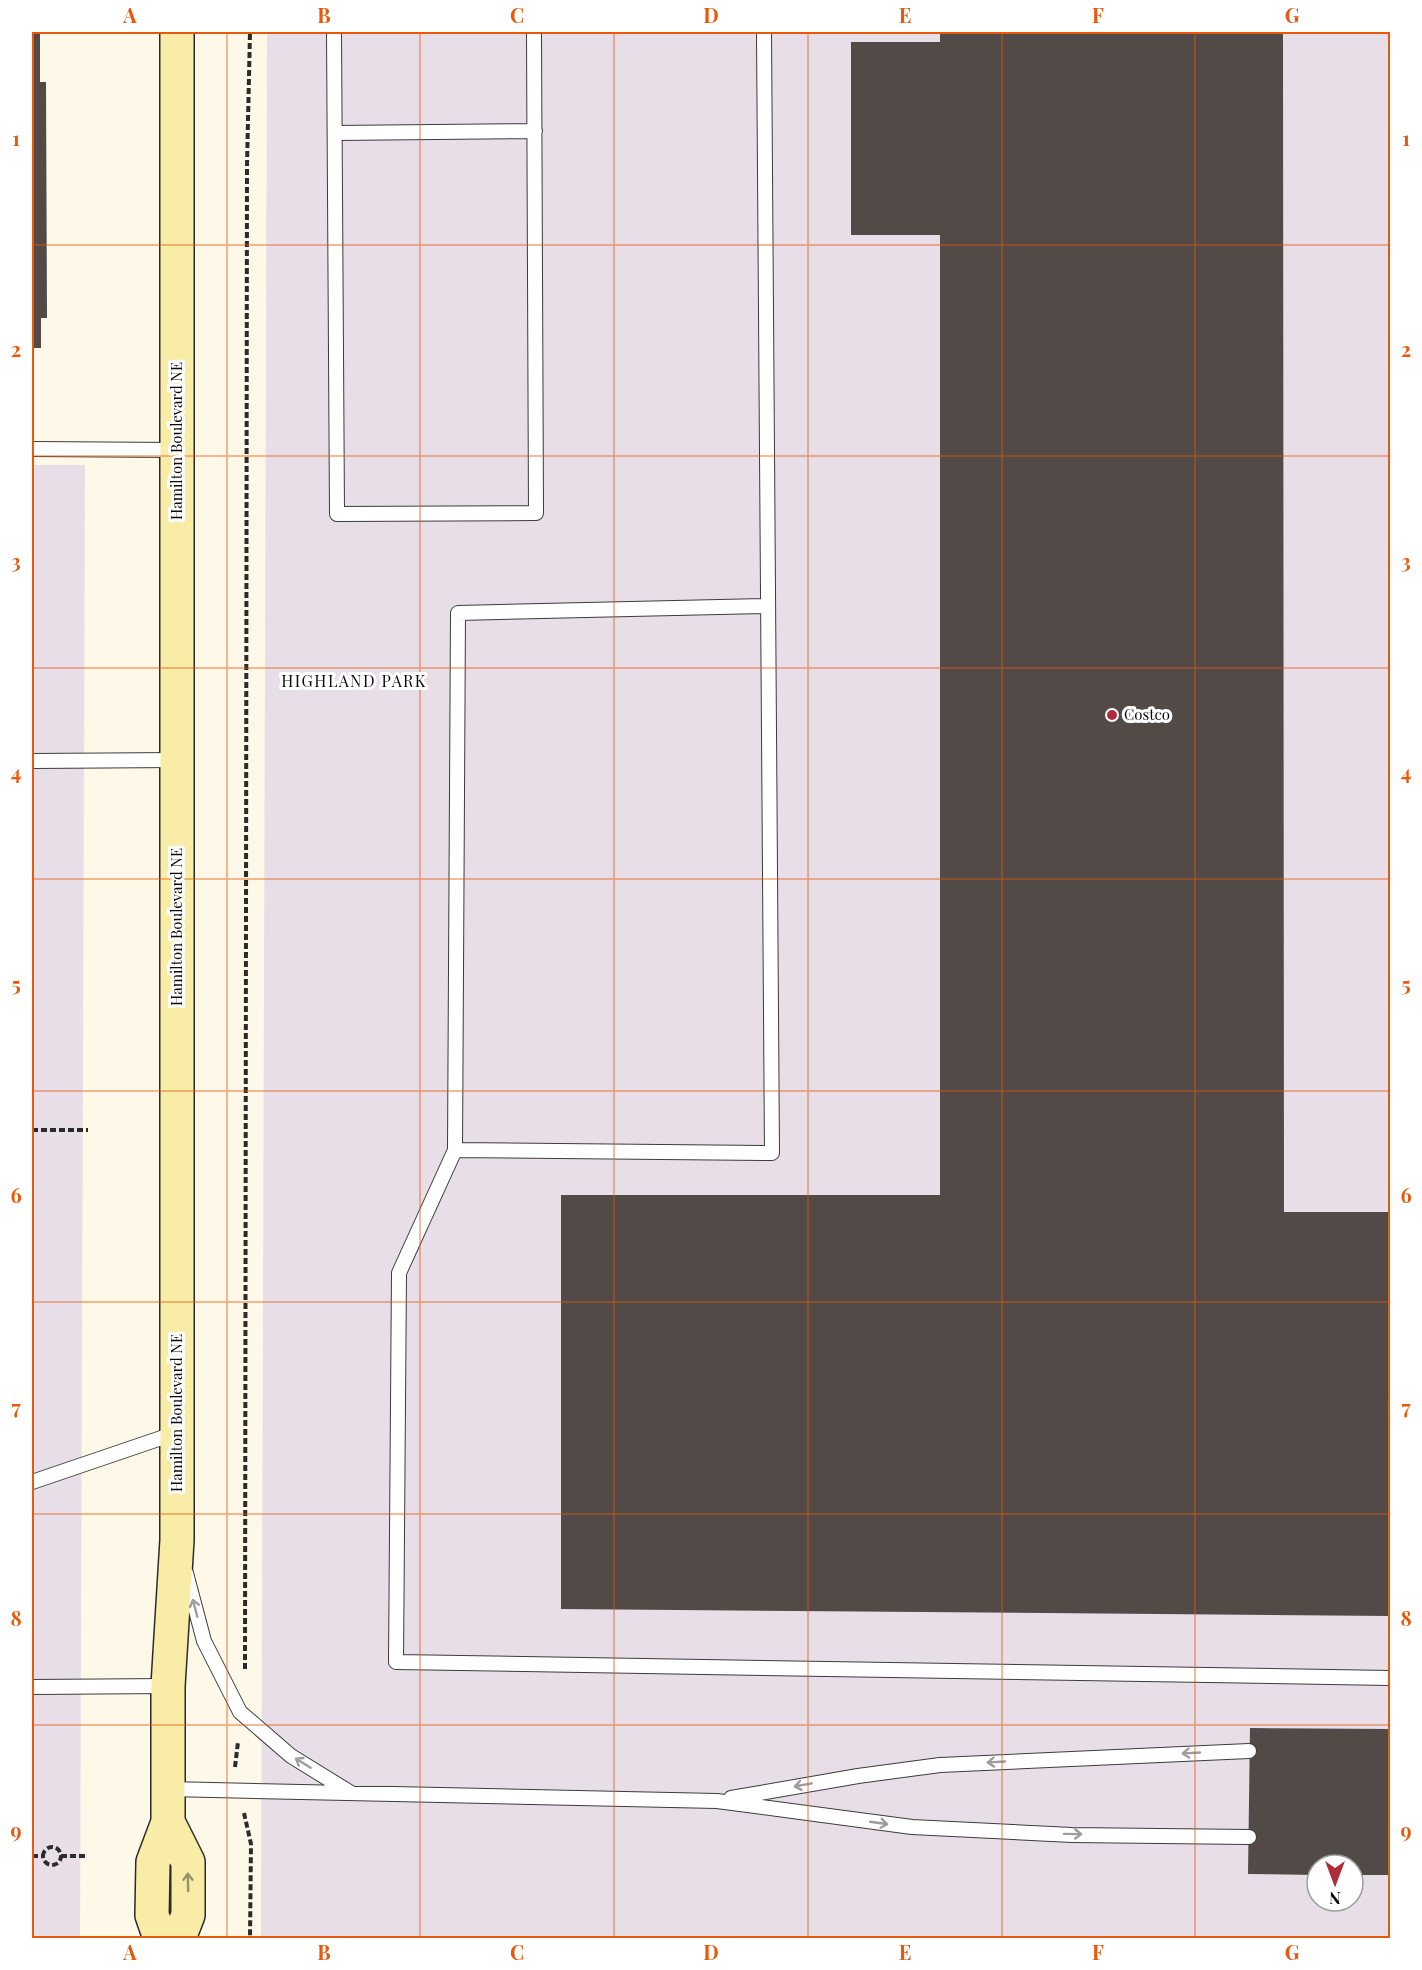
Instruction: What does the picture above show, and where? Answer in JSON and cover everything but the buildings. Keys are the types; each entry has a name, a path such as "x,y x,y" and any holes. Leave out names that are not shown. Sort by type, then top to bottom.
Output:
{"street":[{"name":"Hamilton Boulevard NE","path":"160,1938 152,1915 153,1862 168,1822 168,1686 177,1540 177,32"},
{"name":"Hamilton Boulevard NE","path":"168,1822 188,1862 188,1914 179,1938"}],"lane":[{"path":"334,32 337,514 536,513 534,32"},
{"path":"455,1150 772,1153 764,32"},
{"path":"335,133 535,131"},
{"path":"32,449 177,450"},
{"path":"767,606 458,613 455,1150 399,1273 396,1662 1390,1678"},
{"path":"32,761 177,760"},
{"path":"32,1482 176,1434"},
{"path":"177,1540 204,1641 240,1712 291,1756 352,1794"},
{"path":"32,1687 168,1686"},
{"path":"717,1801 858,1776 940,1765 1250,1751"},
{"path":"168,1789 352,1794 533,1795 717,1801 912,1827 1072,1834 1249,1837"}],"path":[{"path":"250,32 247,201 246,1654 235,1768 251,1844 250,1938"},
{"path":"32,1130 88,1130"},
{"path":"53,1847 61,1856 57,1864 53,1865 45,1862 43,1856 45,1850 53,1847"},
{"path":"32,1856 43,1856"},
{"path":"61,1856 88,1856"}],"shaded area":[{"path":"267,32 1390,32 1390,1938 261,1938"},
{"path":"32,465 85,465 80,1938 32,1938"}],"place":[{"name":"Costco","path":"1112,715"}],"district":[{"name":"HIGHLAND PARK","path":"354,681"}]}
